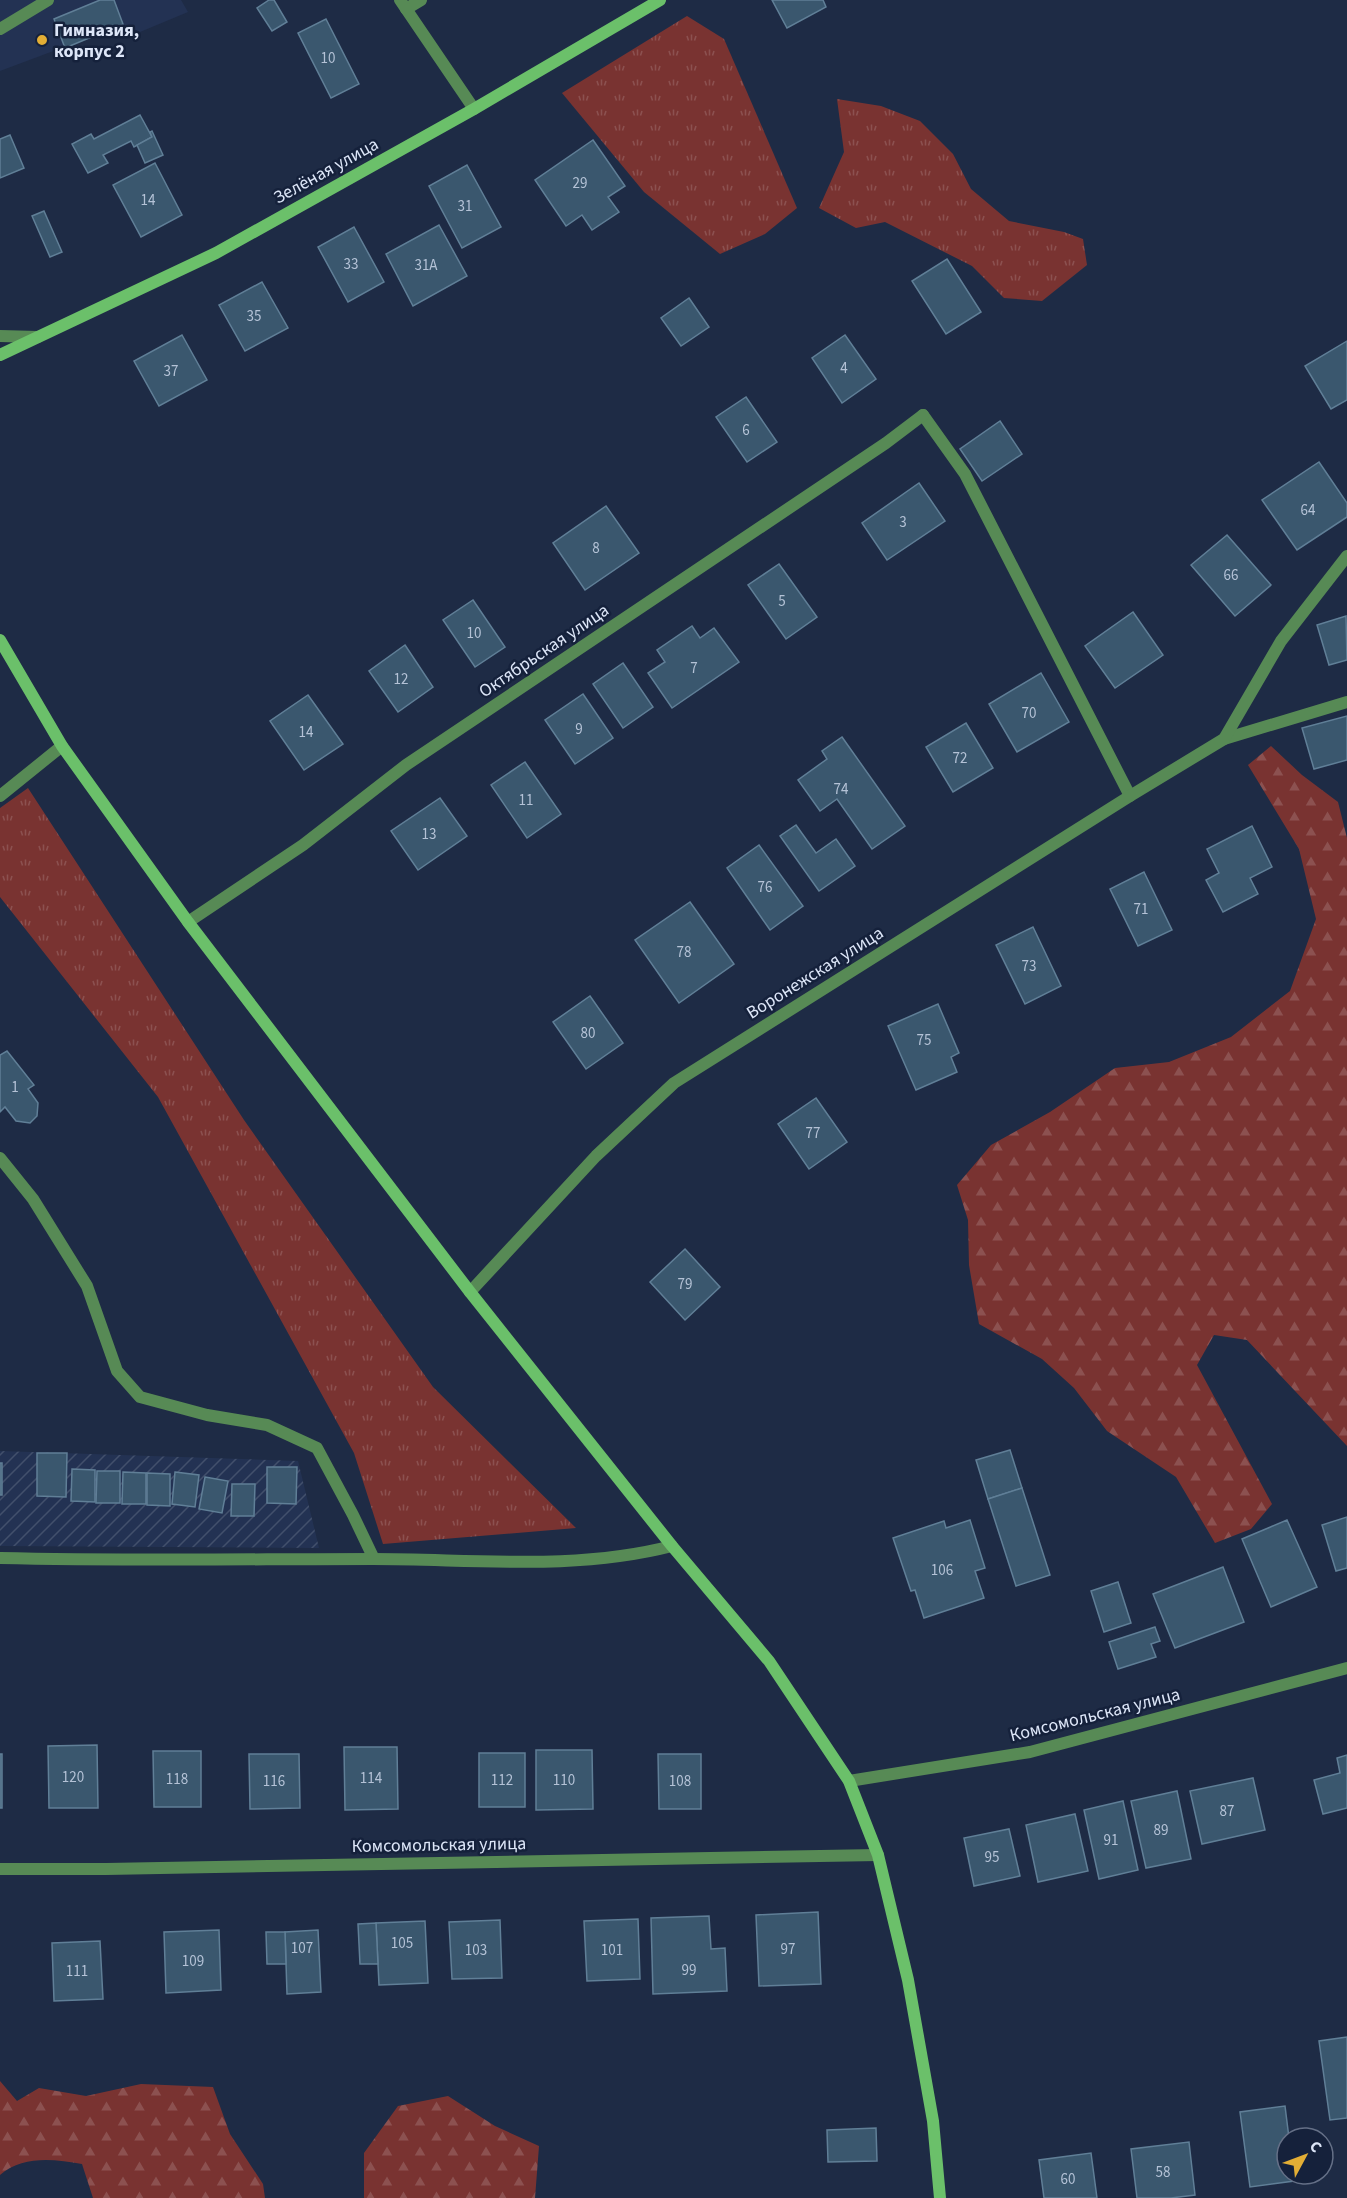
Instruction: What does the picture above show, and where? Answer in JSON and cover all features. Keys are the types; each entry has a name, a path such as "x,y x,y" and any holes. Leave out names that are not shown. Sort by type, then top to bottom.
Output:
{"street":[{"path":"0,29 48,0"},
{"path":"421,0 403,4 474,109"},
{"name":"Зелёная улица","path":"0,355 216,253 474,109 660,0"},
{"path":"0,336 38,337"},
{"name":"Октябрьская улица","path":"188,922 303,845 406,765 886,443 923,415 965,474 1130,796"},
{"name":"Воронежская улица","path":"1224,738 1281,641 1347,556"},
{"path":"0,640 62,746 188,922 470,1292 672,1546 769,1661 849,1781 878,1855 909,1980 933,2121 940,2198"},
{"name":"Воронежская улица","path":"470,1292 596,1156 674,1083 1224,738 1347,702"},
{"path":"0,796 62,746"},
{"path":"0,1158 33,1199 87,1286 117,1371 140,1397 207,1415 267,1425 317,1448 374,1559"},
{"path":"0,1558 107,1561 374,1559 584,1561 646,1553 672,1546"},
{"name":"Комсомольская улица","path":"849,1781 1030,1752 1347,1668"},
{"name":"Комсомольская улица","path":"0,1869 878,1855"}],"shaded area":[{"name":"Гимназия, корпус 2","path":"0,0 181,0 188,12 140,32 123,25 0,71"},
{"path":"0,1451 298,1461 319,1548 0,1546"}],"green space":[{"path":"687,16 724,39 797,208 765,234 720,254 644,192 562,93"},
{"path":"837,99 881,106 920,121 953,154 971,189 1009,221 1064,232 1083,239 1087,265 1042,301 1004,298 972,266 885,222 856,228 819,208 844,152"},
{"path":"1271,746 1302,775 1338,802 1347,838 1347,1446 1247,1340 1214,1335 1197,1365 1272,1504 1251,1529 1215,1543 1176,1477 1107,1431 1074,1388 1042,1359 979,1324 969,1265 968,1220 957,1185 991,1145 1050,1112 1115,1068 1169,1062 1231,1037 1290,991 1316,919 1299,849 1248,765"},
{"path":"28,788 244,1120 433,1387 576,1528 383,1544 354,1453 158,1097 0,897 0,808"},
{"path":"0,2081 17,2101 39,2088 86,2096 141,2084 213,2087 230,2134 263,2184 265,2198 93,2198 82,2164 61,2161 29,2161 0,2175"},
{"path":"448,2096 495,2126 539,2146 535,2198 364,2198 364,2153 398,2106"}],"building":[{"path":"100,0 114,0 123,24 65,48 54,19"},
{"path":"269,0 274,0 287,22 272,31 257,8"},
{"path":"772,0 823,0 826,7 787,28"},
{"path":"326,19 359,84 331,98 298,33"},
{"path":"140,115 152,137 134,147 131,141 103,155 108,163 88,173 72,144 91,134 94,139"},
{"path":"152,131 163,155 145,163 137,145 152,137 150,132"},
{"path":"10,135 24,168 0,178 0,139"},
{"path":"593,140 625,186 608,197 619,212 592,230 582,215 566,226 535,180"},
{"path":"155,163 182,215 141,237 113,185"},
{"path":"467,165 501,227 462,248 429,186"},
{"path":"44,211 62,252 50,257 32,216"},
{"path":"439,225 467,276 413,306 386,254"},
{"path":"354,227 384,282 348,302 318,247"},
{"path":"947,259 981,312 946,334 912,281"},
{"path":"262,282 288,328 245,351 219,305"},
{"path":"689,298 709,327 681,346 661,318"},
{"path":"182,335 207,380 159,406 134,361"},
{"path":"845,335 876,379 842,403 812,358"},
{"path":"1347,341 1347,400 1331,409 1305,366"},
{"path":"746,397 777,442 747,462 716,417"},
{"path":"1000,421 1022,454 982,481 960,449"},
{"path":"1319,462 1347,503 1347,517 1297,550 1262,500"},
{"path":"919,483 945,521 887,560 862,523"},
{"path":"606,506 639,553 585,590 553,543"},
{"path":"1227,535 1271,585 1235,616 1191,565"},
{"path":"779,564 817,617 786,639 748,585"},
{"path":"473,600 505,647 475,667 443,620"},
{"path":"1133,612 1163,655 1115,688 1085,646"},
{"path":"1346,616 1347,660 1329,665 1317,625"},
{"path":"692,626 700,638 714,628 739,662 672,708 648,673 665,662 657,650"},
{"path":"405,645 433,687 398,712 369,671"},
{"path":"623,663 653,707 623,728 593,684"},
{"path":"1041,673 1069,722 1017,752 989,704"},
{"path":"583,694 613,738 575,764 545,720"},
{"path":"308,695 343,744 304,770 270,721"},
{"path":"1347,716 1347,760 1314,769 1302,728"},
{"path":"966,723 993,768 953,792 926,747"},
{"path":"842,737 905,826 872,849 837,799 820,811 798,780 827,759 822,751"},
{"path":"525,762 561,814 527,838 491,785"},
{"path":"440,798 467,836 418,870 391,831"},
{"path":"796,825 816,853 836,839 855,866 819,891 780,836"},
{"path":"1252,826 1272,867 1250,878 1258,894 1223,912 1206,880 1219,873 1207,849"},
{"path":"759,845 803,906 770,930 727,868"},
{"path":"1144,872 1172,930 1138,946 1110,889"},
{"path":"690,902 734,964 679,1003 635,940"},
{"path":"1033,927 1061,986 1025,1004 996,945"},
{"path":"590,996 623,1043 586,1069 553,1022"},
{"path":"938,1004 959,1053 951,1057 957,1072 916,1090 888,1026"},
{"path":"7,1051 34,1085 28,1089 38,1103 37,1116 30,1123 16,1121 5,1107 0,1112 0,1055"},
{"path":"816,1098 847,1142 809,1169 778,1124"},
{"path":"685,1249 720,1287 685,1320 650,1282"},
{"path":"1010,1450 1022,1488 988,1499 976,1460"},
{"path":"37,1453 67,1453 66,1497 37,1496"},
{"path":"0,1463 2,1463 2,1495 0,1495"},
{"path":"267,1467 297,1467 296,1504 267,1503"},
{"path":"72,1469 95,1470 95,1502 71,1501"},
{"path":"97,1471 120,1471 120,1503 96,1503"},
{"path":"123,1472 146,1473 146,1504 122,1504"},
{"path":"175,1472 199,1475 195,1507 172,1504"},
{"path":"147,1473 170,1474 170,1506 147,1505"},
{"path":"205,1477 228,1481 222,1513 199,1509"},
{"path":"232,1484 255,1484 254,1516 231,1516"},
{"path":"1022,1488 1050,1575 1016,1586 988,1499"},
{"path":"1347,1517 1347,1568 1336,1571 1322,1525"},
{"path":"970,1520 985,1568 975,1571 984,1598 924,1618 915,1590 911,1591 893,1538 944,1521 946,1528"},
{"path":"1287,1520 1317,1587 1271,1607 1242,1539"},
{"path":"1223,1567 1244,1622 1175,1648 1153,1594"},
{"path":"1118,1582 1131,1623 1104,1632 1091,1591"},
{"path":"1155,1627 1160,1641 1151,1644 1156,1657 1118,1669 1109,1642"},
{"path":"97,1745 98,1808 49,1808 48,1746"},
{"path":"344,1747 397,1747 398,1809 345,1810"},
{"path":"536,1750 592,1750 593,1809 536,1810"},
{"path":"153,1751 201,1751 201,1807 154,1807"},
{"path":"479,1753 525,1753 525,1807 479,1807"},
{"path":"0,1754 2,1754 2,1808 0,1808"},
{"path":"249,1754 299,1754 300,1808 250,1809"},
{"path":"658,1754 701,1754 701,1809 659,1809"},
{"path":"1347,1755 1347,1808 1323,1814 1314,1780 1340,1773 1337,1758"},
{"path":"1253,1778 1265,1830 1202,1844 1190,1791"},
{"path":"1177,1791 1191,1859 1146,1868 1131,1801"},
{"path":"1123,1801 1138,1870 1099,1879 1084,1810"},
{"path":"1075,1814 1088,1871 1038,1882 1026,1825"},
{"path":"1009,1829 1020,1876 974,1886 964,1838"},
{"path":"818,1912 821,1984 759,1986 756,1915"},
{"path":"709,1916 711,1949 725,1948 727,1991 653,1994 651,1918"},
{"path":"638,1919 640,1979 587,1981 584,1921"},
{"path":"500,1920 502,1978 452,1979 449,1922"},
{"path":"425,1921 428,1983 379,1985 376,1923"},
{"path":"376,1923 378,1964 360,1964 358,1924"},
{"path":"219,1930 221,1990 166,1993 164,1932"},
{"path":"318,1930 321,1992 287,1994 285,1932"},
{"path":"266,1932 285,1932 286,1964 267,1964"},
{"path":"100,1941 103,1999 54,2001 52,1943"},
{"path":"1347,2037 1347,2118 1330,2120 1319,2041"},
{"path":"1285,2106 1288,2126 1275,2126 1275,2184 1250,2187 1240,2112"},
{"path":"876,2128 877,2161 828,2162 827,2130"},
{"path":"1189,2142 1195,2195 1137,2198 1131,2149"},
{"path":"1091,2153 1097,2198 1044,2198 1039,2160"}],"place":[{"name":"Гимназия, корпус 2","path":"42,40"}]}
